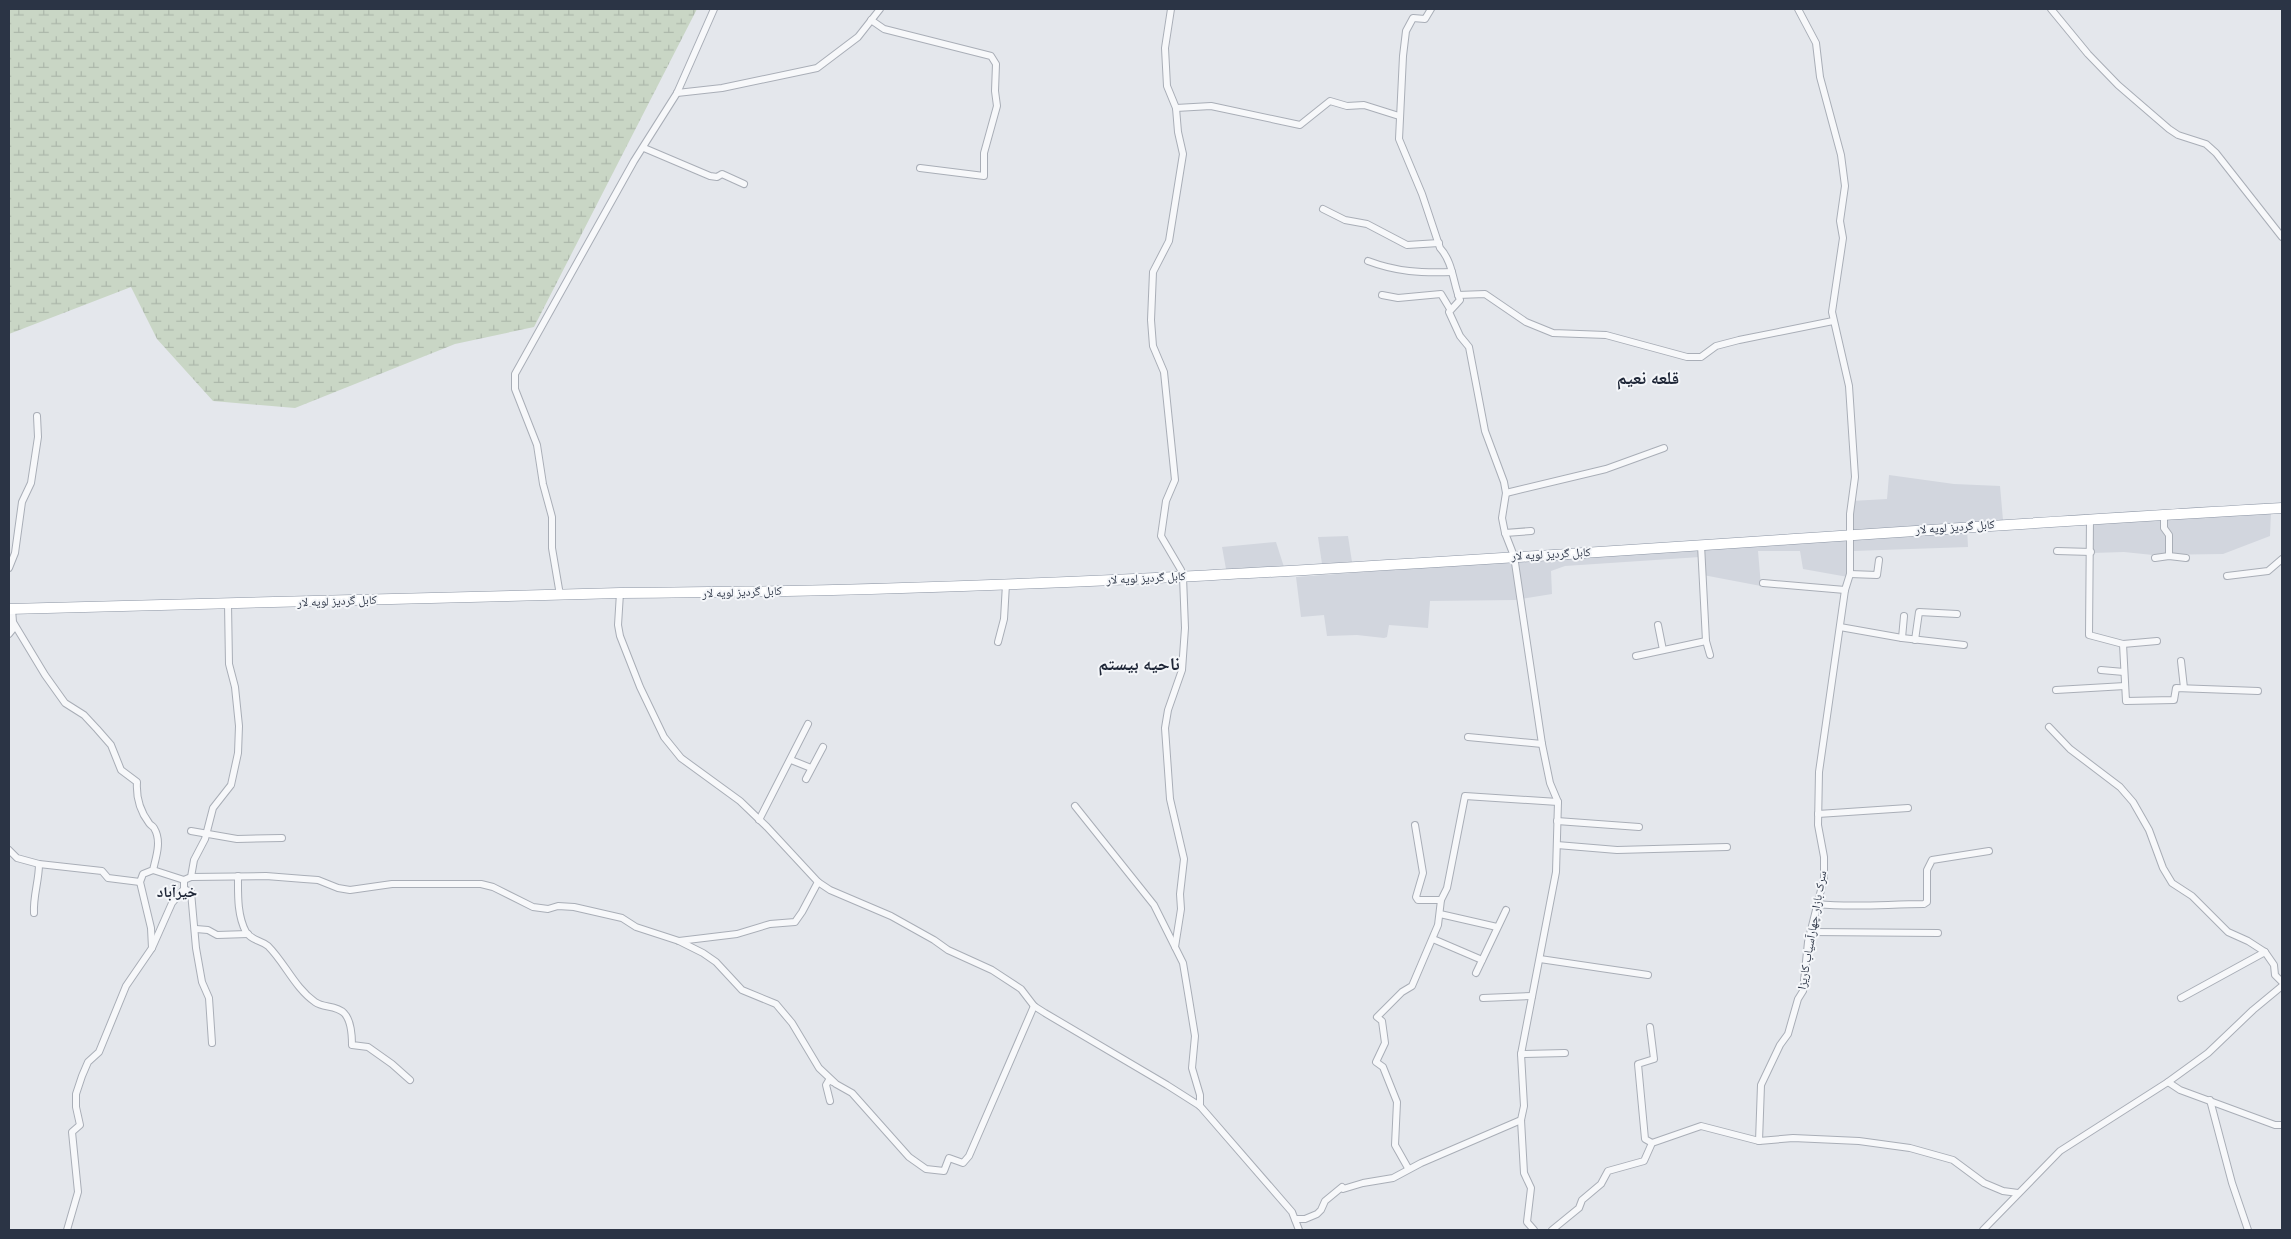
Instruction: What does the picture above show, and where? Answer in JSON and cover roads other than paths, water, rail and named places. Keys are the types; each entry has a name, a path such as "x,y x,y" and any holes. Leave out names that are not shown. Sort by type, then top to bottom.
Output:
{"highway":[{"name":"کابل گردیز لویه لار","path":"10,609 620,593 706,593 1183,577 1701,545 1852,533 2090,518 2282,508"}],"street":[{"path":"560,595 552,548 552,517 543,484 537,445 515,389 516,374 630,170 677,93 714,9"},
{"path":"677,93 722,88 817,68 858,37 880,9"},
{"path":"1171,9 1166,58 1167,86 1176,108 1178,132 1183,154 1169,241 1153,272 1151,320 1152,346 1164,372 1175,480 1166,501 1161,536 1181,570 1183,577 1185,628 1182,670 1168,710 1166,728 1170,799 1184,859 1180,894 1181,909 1175,947"},
{"path":"1431,9 1425,20 1413,18 1406,31 1399,139 1452,272 1460,300 1450,309"},
{"name":"سرک بازار چهارآسیاب کاریزا","path":"1759,1141 1761,1085 1780,1045 1788,1034 1798,999 1803,991 1811,932 1824,878 1818,814 1819,772 1845,590 1850,574 1852,533 1850,514 1855,477 1849,386 1832,312 1843,238 1840,222 1846,186 1841,156 1820,77 1816,43 1798,9"},
{"path":"2051,9 2088,54 2118,85 2169,129 2178,135 2206,144 2216,152 2282,237"},
{"path":"871,20 884,29 990,56 996,64 996,106 984,153 984,176 920,168"},
{"path":"1176,108 1211,106 1300,125 1330,101 1347,106 1364,105 1399,116"},
{"path":"644,148 710,176 717,178 722,174 744,184"},
{"path":"1323,209 1345,220 1367,224 1407,245 1439,243"},
{"path":"1368,261 1392,270 1426,273 1452,272"},
{"path":"1382,295 1398,298 1441,294 1450,309 1449,312 1460,336 1469,347 1485,431 1495,453 1506,493 1502,518 1505,533 1514,556 1542,744 1550,783 1558,802 1556,872 1521,1054 1524,1106 1521,1120 1524,1173 1531,1188 1527,1222 1534,1230"},
{"path":"1458,295 1485,294 1526,322 1553,333 1606,335 1686,357 1701,357 1716,346 1739,340 1833,321"},
{"path":"9,568 15,553 22,502 31,483 38,437 36,416"},
{"path":"1506,493 1606,469 1664,448"},
{"path":"2164,514 2164,528 2169,535 2169,556"},
{"path":"2090,518 2089,635 2123,644 2157,641"},
{"path":"1505,533 1531,531"},
{"path":"1701,545 1706,641 1710,655"},
{"path":"2057,551 2091,552"},
{"path":"2155,558 2169,556 2186,558"},
{"path":"2227,576 2268,571 2282,558"},
{"path":"1850,574 1877,575 1879,560"},
{"path":"1763,583 1845,590"},
{"path":"998,642 1004,619 1006,584"},
{"path":"620,593 618,625 620,636 640,687 664,737 681,758 740,801 818,882 830,890 891,916 948,950 992,970 1021,988 1034,1006 1200,1106 1292,1212 1299,1230"},
{"path":"67,1230 77,1199 72,1132 80,1125 76,1107 76,1094 88,1062 99,1052 126,986 152,948 172,903 184,889 206,834 213,808 231,785 238,753 240,726 235,687 229,664 228,604"},
{"path":"9,634 14,629 10,609"},
{"path":"1916,640 1920,612 1957,614"},
{"path":"1902,638 1904,616"},
{"path":"13,622 45,675 65,703 84,714 111,746 121,770 136,782 141,810 149,824 155,829 158,852 153,870"},
{"path":"1658,625 1663,650"},
{"path":"1840,627 1902,638 1964,645"},
{"path":"1636,656 1706,641"},
{"path":"2123,644 2126,701 2174,700 2175,689 2184,688 2258,691"},
{"path":"2181,661 2184,688"},
{"path":"2101,670 2124,672"},
{"path":"2056,690 2125,686"},
{"path":"759,820 808,724"},
{"path":"2049,727 2070,749 2120,787 2133,802 2149,830 2167,877 2172,884 2192,896 2228,932 2265,952 2274,965 2275,975 2282,982"},
{"path":"1468,737 1542,744"},
{"path":"806,779 823,747"},
{"path":"791,760 811,768"},
{"path":"1408,1168 1394,1145 1397,1102 1383,1066 1376,1062 1384,1043 1382,1021 1377,1017 1402,992 1412,986 1433,939 1440,914 1441,900 1446,888 1465,796 1558,802"},
{"path":"1075,806 1154,905 1183,963 1195,1036 1192,1068 1200,1095 1200,1106"},
{"path":"1818,814 1908,808"},
{"path":"1558,821 1639,827"},
{"path":"1415,825 1423,873 1416,897 1418,900 1441,900"},
{"path":"191,832 237,839 282,838"},
{"path":"1557,845 1618,850 1727,847"},
{"path":"9,850 16,858"},
{"path":"1818,904 1847,907 1880,904 1924,904 1928,902 1927,870 1932,860 1989,851"},
{"path":"9,859 16,858 38,864 102,871 108,878 140,882"},
{"path":"34,913 33,899 39,880 38,864"},
{"path":"152,948 151,928 140,882 143,874 153,870 188,878 238,876 318,880 338,888 350,890 392,884 481,884 493,887 533,907 548,909 558,906 574,906 622,918 636,927 680,941 716,962 742,990 776,1004 792,1023 814,1061 836,1084"},
{"path":"238,876 239,912 248,934 254,940 262,942 268,947 289,974 316,1003 344,1013 352,1032 352,1045 368,1047 410,1080"},
{"path":"680,941 737,934 770,924 795,922 818,882"},
{"path":"184,889 191,892 199,973 209,998 212,1043"},
{"path":"1476,973 1506,910"},
{"path":"1440,914 1497,927"},
{"path":"196,929 207,930 217,935 248,934"},
{"path":"1811,932 1938,933"},
{"path":"1433,939 1482,960"},
{"path":"2181,998 2265,952"},
{"path":"1540,959 1648,975"},
{"path":"1983,1230 2060,1151 2168,1082 2208,1053 2253,1010 2282,986"},
{"path":"1484,998 1532,996"},
{"path":"830,1101 826,1085 829,1080 852,1093 909,1157 926,1169 944,1171 949,1158 963,1164 969,1156 1034,1006"},
{"path":"1650,1027 1654,1059 1638,1064 1645,1139 1652,1143"},
{"path":"1521,1054 1565,1053"},
{"path":"2168,1082 2180,1090 2275,1125 2282,1125"},
{"path":"2210,1100 2232,1183 2248,1230"},
{"path":"1295,1219 1305,1219 1316,1214 1321,1210 1325,1201 1342,1187 1343,1190 1363,1183 1393,1178 1408,1168 1521,1120"},
{"path":"1552,1230 1579,1208 1582,1200 1601,1184 1608,1171 1644,1161 1652,1143 1701,1126 1759,1141 1793,1138 1859,1142 1910,1148 1953,1160 1984,1183 2002,1191 2018,1193"}],"district":[{"name":"قلعه نعيم","path":"1648,377"},
{"name":"ناحیه بیستم","path":"1139,663"},
{"name":"خیرآباد","path":"177,892"}]}
